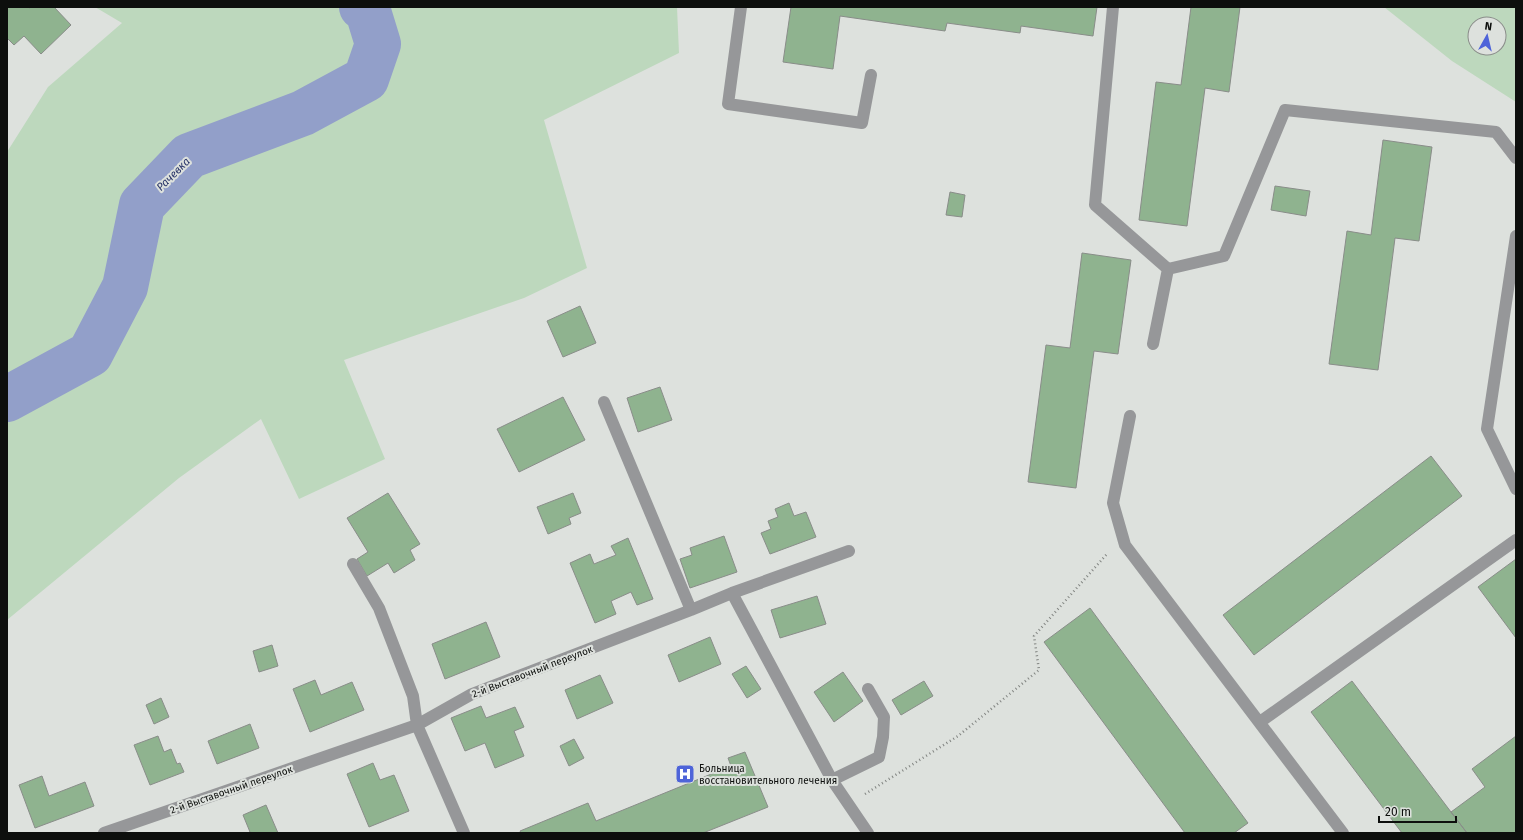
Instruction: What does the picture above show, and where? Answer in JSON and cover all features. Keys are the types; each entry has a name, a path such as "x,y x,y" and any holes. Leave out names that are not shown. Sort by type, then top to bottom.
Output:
{"street":[{"path":"740,7 728,104 862,123 871,75"},
{"path":"1113,7 1095,205 1168,269"},
{"path":"1168,269 1224,256 1285,110 1496,132 1516,158"},
{"path":"1514,482 1487,429 1512,286 1516,236"},
{"path":"1153,344 1168,269"},
{"path":"604,402 691,610"},
{"path":"1130,416 1113,503 1125,545 1343,833"},
{"path":"1260,722 1516,540"},
{"name":"2-й Выставочный переулок","path":"104,833 417,725 472,694 732,593 849,551"},
{"path":"353,564 379,608 413,696 417,725 464,833"},
{"path":"732,593 832,780 868,833"},
{"path":"832,780 879,757 883,737 884,717 868,689"}],"path":[{"path":"849,804 958,736 1039,670 1034,636 1123,536"}],"green space":[{"path":"95,7 677,7 679,53 544,120 587,268 524,298 344,360 385,459 299,499 261,419 179,478 7,620 7,152 48,87 122,23"},
{"path":"1384,7 1516,7 1516,102 1452,61"}],"building":[{"path":"7,7 54,7 71,25 41,54 24,36 14,45 7,38"},
{"path":"791,7 1097,7 1093,36 1021,26 1020,33 947,23 945,31 840,16 833,69 783,62"},
{"path":"1191,7 1240,7 1229,92 1205,88 1187,226 1139,220 1156,82 1181,85"},
{"path":"1383,140 1432,147 1419,241 1395,238 1378,370 1329,364 1347,231 1371,235"},
{"path":"1275,186 1310,191 1306,216 1271,210"},
{"path":"950,192 965,195 962,217 946,215"},
{"path":"1082,253 1131,260 1118,354 1094,351 1076,488 1028,482 1046,345 1070,348"},
{"path":"580,306 596,343 563,357 547,321"},
{"path":"660,387 672,420 638,432 627,398"},
{"path":"563,397 585,440 519,472 497,429"},
{"path":"1431,456 1462,496 1254,655 1223,615"},
{"path":"388,493 420,544 410,550 415,560 394,573 388,563 367,576 357,559 368,552 347,518"},
{"path":"573,493 581,513 569,518 571,524 548,534 537,507"},
{"path":"789,503 794,516 806,512 816,537 770,554 761,533 771,529 768,521 778,517 775,509"},
{"path":"724,536 737,572 690,588 680,559 692,555 690,548"},
{"path":"628,538 653,599 637,605 631,592 611,601 616,614 595,623 570,563 590,554 594,564 616,555 611,546"},
{"path":"1516,559 1516,638 1478,587"},
{"path":"817,596 826,624 780,638 771,610"},
{"path":"1090,608 1248,823 1234,833 1185,833 1044,642"},
{"path":"486,622 500,657 445,679 432,644"},
{"path":"710,637 721,664 679,682 668,655"},
{"path":"272,645 278,666 259,672 253,651"},
{"path":"746,666 761,689 747,698 732,674"},
{"path":"843,672 863,701 834,722 814,692"},
{"path":"600,675 613,703 577,719 565,690"},
{"path":"315,680 321,695 352,682 364,710 310,732 293,689"},
{"path":"924,681 933,696 901,715 892,700"},
{"path":"1352,681 1467,833 1402,833 1311,712"},
{"path":"161,698 169,717 154,724 146,705"},
{"path":"481,706 486,718 515,707 524,727 514,731 524,756 495,768 485,743 465,751 451,718"},
{"path":"250,724 259,748 217,764 208,741"},
{"path":"158,736 164,752 171,749 177,764 180,763 184,772 150,785 134,745"},
{"path":"1516,736 1516,833 1467,833 1451,812 1485,787 1472,769"},
{"path":"574,739 584,758 569,766 560,746"},
{"name":"Больница восстановительного лечения","path":"745,752 768,807 703,833 521,833 520,831 588,803 596,821 731,766 728,758"},
{"path":"373,763 380,780 394,775 409,811 369,827 347,774"},
{"path":"42,776 49,796 85,782 94,806 35,828 19,785"},
{"path":"266,805 278,833 247,833 250,832 243,815"}],"waterway":[{"name":"Рачевка","path":"7,399 90,354 125,287 142,205 189,156 303,113 366,79 378,44 367,8 362,7"}],"place":[{"name":"Больница восстановительного лечения","path":"685,774"}]}
